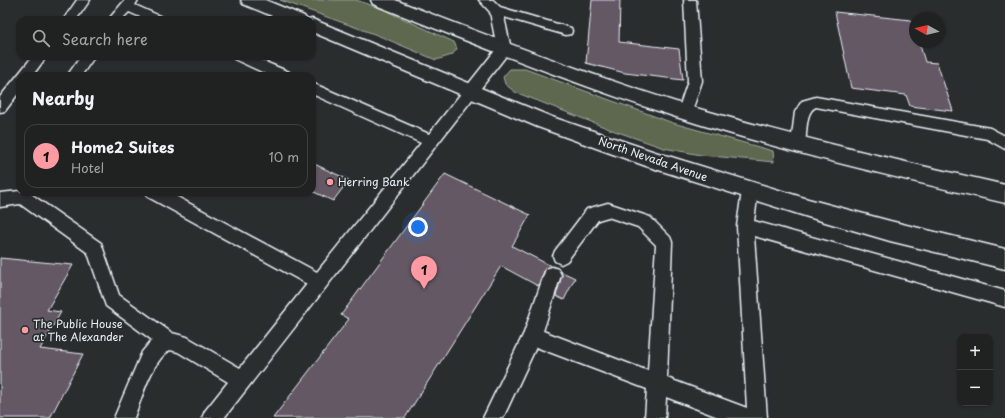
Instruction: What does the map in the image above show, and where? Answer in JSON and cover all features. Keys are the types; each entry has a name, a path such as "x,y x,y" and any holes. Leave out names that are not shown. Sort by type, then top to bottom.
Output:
{"main road":[{"path":"249,0 288,16"},
{"path":"379,0 504,49 632,95 798,144 1005,194"},
{"name":"North Nevada Avenue","path":"316,27 544,122 750,191 884,230 1005,259"}],"lane":[{"path":"72,16 84,0"},
{"path":"485,0 496,10 566,31"},
{"path":"685,111 695,81 690,0"},
{"path":"118,16 130,3 151,16"},
{"path":"212,418 504,49 496,10"},
{"path":"27,72 37,60"},
{"path":"77,72 85,60"},
{"path":"248,60 275,72"},
{"path":"0,107 16,86"},
{"path":"316,90 431,141"},
{"path":"798,144 802,112 807,105 816,102 990,134 1005,143"},
{"path":"750,191 745,226 757,418"},
{"path":"161,196 319,282"},
{"path":"0,200 22,197 95,248 112,300 168,341 181,343 242,380"},
{"path":"561,256 593,214 608,210 644,222 664,242 655,418"},
{"path":"745,226 1005,299"},
{"path":"493,418 532,336 552,275"},
{"path":"532,336 747,418"},
{"path":"124,418 149,359 157,348 168,341"}],"green space":[{"path":"280,0 356,0 382,9 454,42 457,49 452,55 436,60 377,35"},
{"path":"510,69 525,69 673,123 773,151 774,162 701,155 664,148 612,130 515,92 505,84 503,77"}],"building":[{"path":"592,0 620,0 619,42 679,49 683,80 625,73 586,63"},
{"path":"835,12 909,20 909,48 921,48 925,62 937,63 953,111 910,106 906,95 851,88"},
{"name":"Herring Bank","path":"316,165 349,180 333,201 316,193"},
{"path":"445,174 530,215 512,246 551,266 545,269 538,286 501,266 405,418 273,418 349,319 341,315"},
{"name":"The Public House at The Alexander","path":"0,258 73,265 47,310 61,312 40,349 83,354 50,418 0,418"},
{"path":"560,271 575,278 564,300 556,296 562,275"}],"place":[{"name":"Herring Bank","path":"330,182"},
{"name":"Home2 Suites","path":"424,289"},
{"name":"The Public House at The Alexander","path":"25,330"}]}
